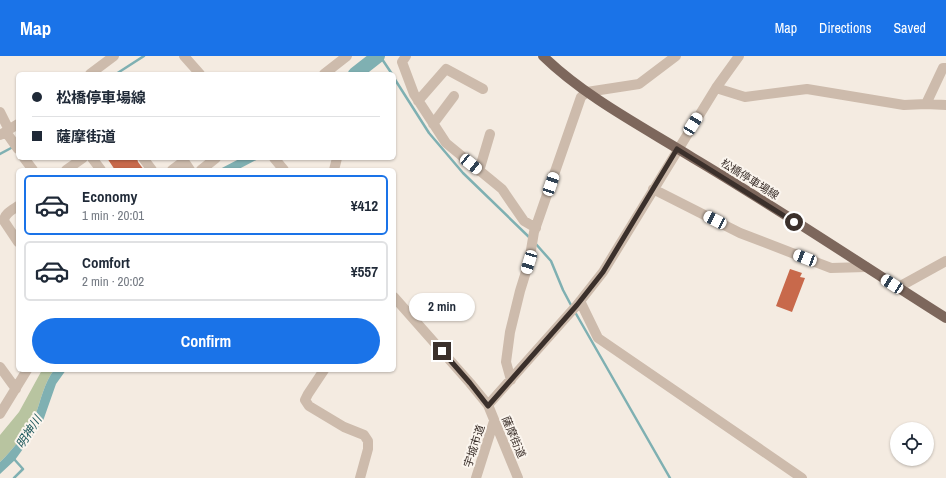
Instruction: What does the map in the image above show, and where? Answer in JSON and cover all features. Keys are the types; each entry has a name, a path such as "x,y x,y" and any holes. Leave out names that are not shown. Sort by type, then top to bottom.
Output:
{"main road":[{"name":"松橋停車場線","path":"543,56 563,74 587,92 946,318"}],"street":[{"path":"93,72 114,56"},
{"path":"184,56 198,72"},
{"path":"327,72 347,56"},
{"path":"406,56 402,62 414,94 446,143 502,189 524,221 535,230"},
{"path":"511,380 506,362 510,332 529,262 535,230 581,97 587,92 639,84 676,56"},
{"path":"488,406 561,323 603,272 677,149 738,56"},
{"path":"926,104 943,68 946,68"},
{"path":"418,101 446,69 483,89"},
{"path":"716,88 744,97 807,89 904,105 946,105"},
{"path":"433,124 454,96"},
{"path":"0,112 16,145"},
{"path":"479,171 490,134"},
{"path":"69,168 80,160"},
{"path":"174,168 183,160"},
{"path":"204,168 214,160"},
{"path":"276,160 282,168"},
{"path":"653,189 740,233 831,268 866,267"},
{"path":"16,207 2,216 16,239"},
{"path":"898,288 946,261"},
{"name":"薩摩街道","path":"396,299 470,383 488,406 518,478"},
{"path":"578,303 598,338 802,478"},
{"path":"0,367 16,389"},
{"path":"0,414 26,372"},
{"path":"323,372 305,400 308,406 344,427 364,435 368,441 368,449 360,478"},
{"name":"宇城市道","path":"476,478 494,421"}],"green space":[{"path":"41,372 53,372 45,386 35,416 29,427 0,462 0,435 19,412"}],"water":[{"path":"237,160 256,160 241,168 222,168"},
{"path":"53,372 65,372 56,384 43,421 15,460 0,474 0,462 29,427 35,416 45,386"}],"building":[{"path":"108,160 138,160 142,168 114,168"},
{"path":"790,269 802,273 800,277 805,278 792,312 776,306"}],"waterway":[{"path":"119,72 144,56"},
{"name":"明神川","path":"358,72 378,56"},
{"path":"380,56 391,72"},
{"path":"396,81 429,133 463,173 530,238"},
{"path":"0,154 13,147"},
{"path":"535,243 551,261 572,307"},
{"path":"575,312 670,478"},
{"path":"14,459 23,469 14,478"}],"route":[{"path":"442,351 488,406 577,305 603,272 677,149 794,222"}]}
